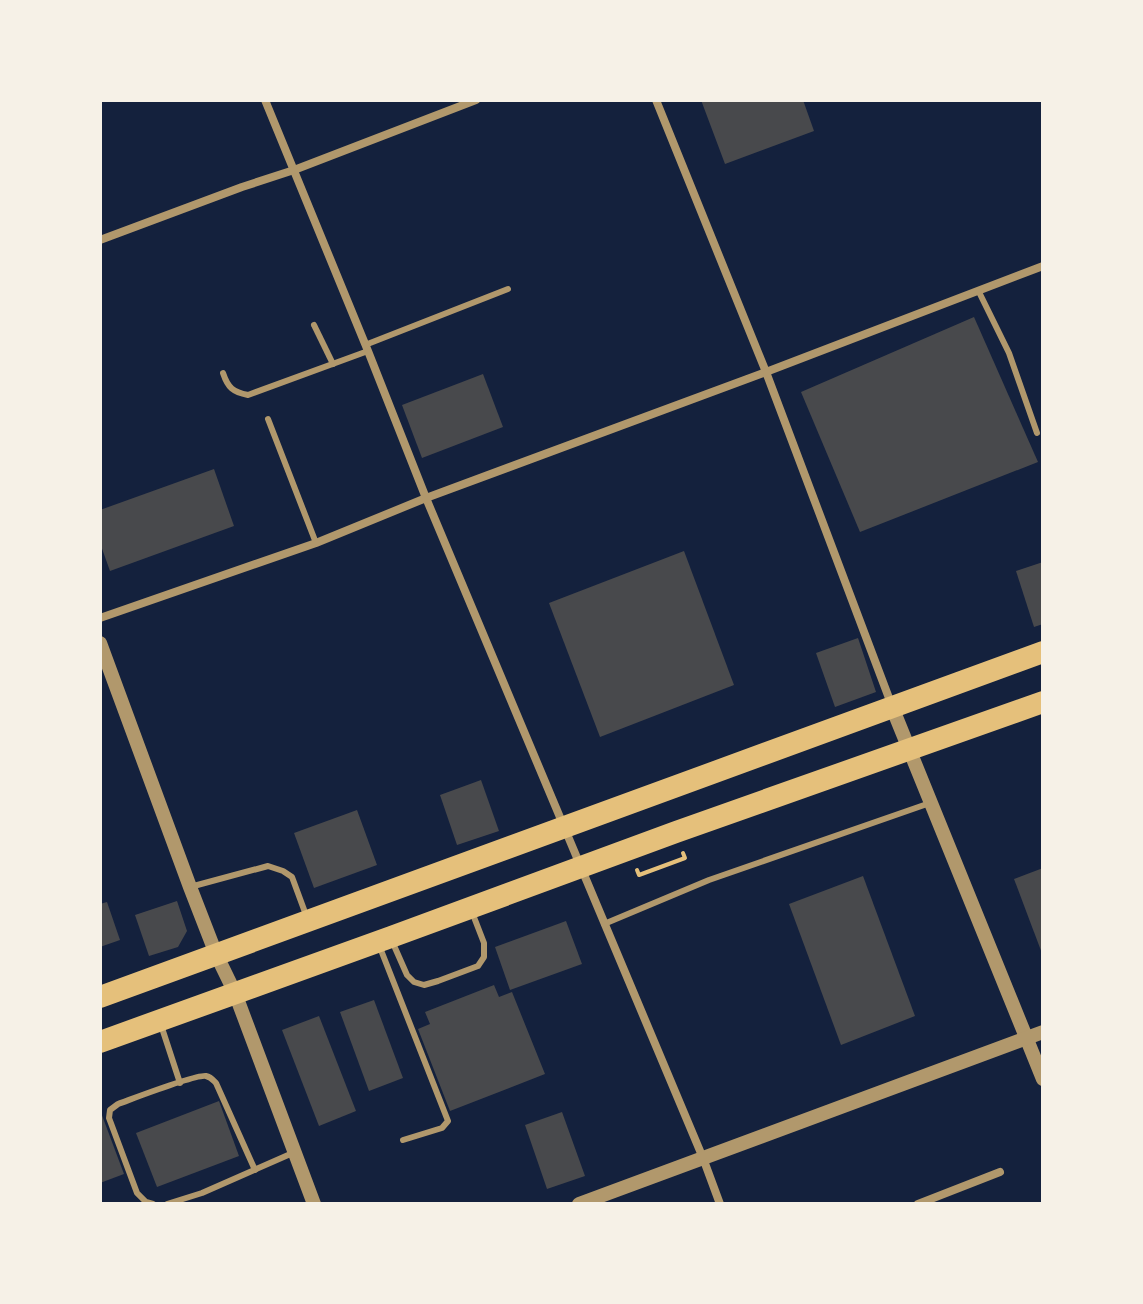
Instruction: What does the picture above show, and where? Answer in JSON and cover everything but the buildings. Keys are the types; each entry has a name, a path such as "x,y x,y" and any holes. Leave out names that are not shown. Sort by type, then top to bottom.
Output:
{"highway":[{"path":"100,997 1043,652"},
{"path":"100,1042 1043,702"}],"street":[{"path":"265,100 426,498 720,1204"},
{"path":"100,240 476,100"},
{"path":"656,100 766,372 892,707 1043,1079"},
{"path":"100,618 316,543 426,498 1043,266"},
{"path":"100,643 190,887 235,993 314,1204"},
{"path":"586,1203 1043,1032"},
{"path":"918,1204 1000,1172"}],"lane":[{"path":"223,373 228,386 235,393 248,395 333,364 508,289"},
{"path":"979,292 1009,353 1037,433"},
{"path":"314,325 333,364"},
{"path":"268,419 316,543"},
{"path":"604,924 709,880 931,803"},
{"path":"190,887 268,866 292,877 309,921"},
{"path":"384,940 407,975 414,982 424,985 478,966 484,957 484,943 471,907"},
{"path":"384,940 448,1121 442,1128 403,1140"},
{"path":"159,1020 180,1083"},
{"path":"153,1204 137,1193 109,1118 110,1110 118,1104 204,1075 216,1083 255,1170"},
{"path":"167,1204 202,1193 295,1152"}],"path":[{"path":"639,875 685,858"}]}
